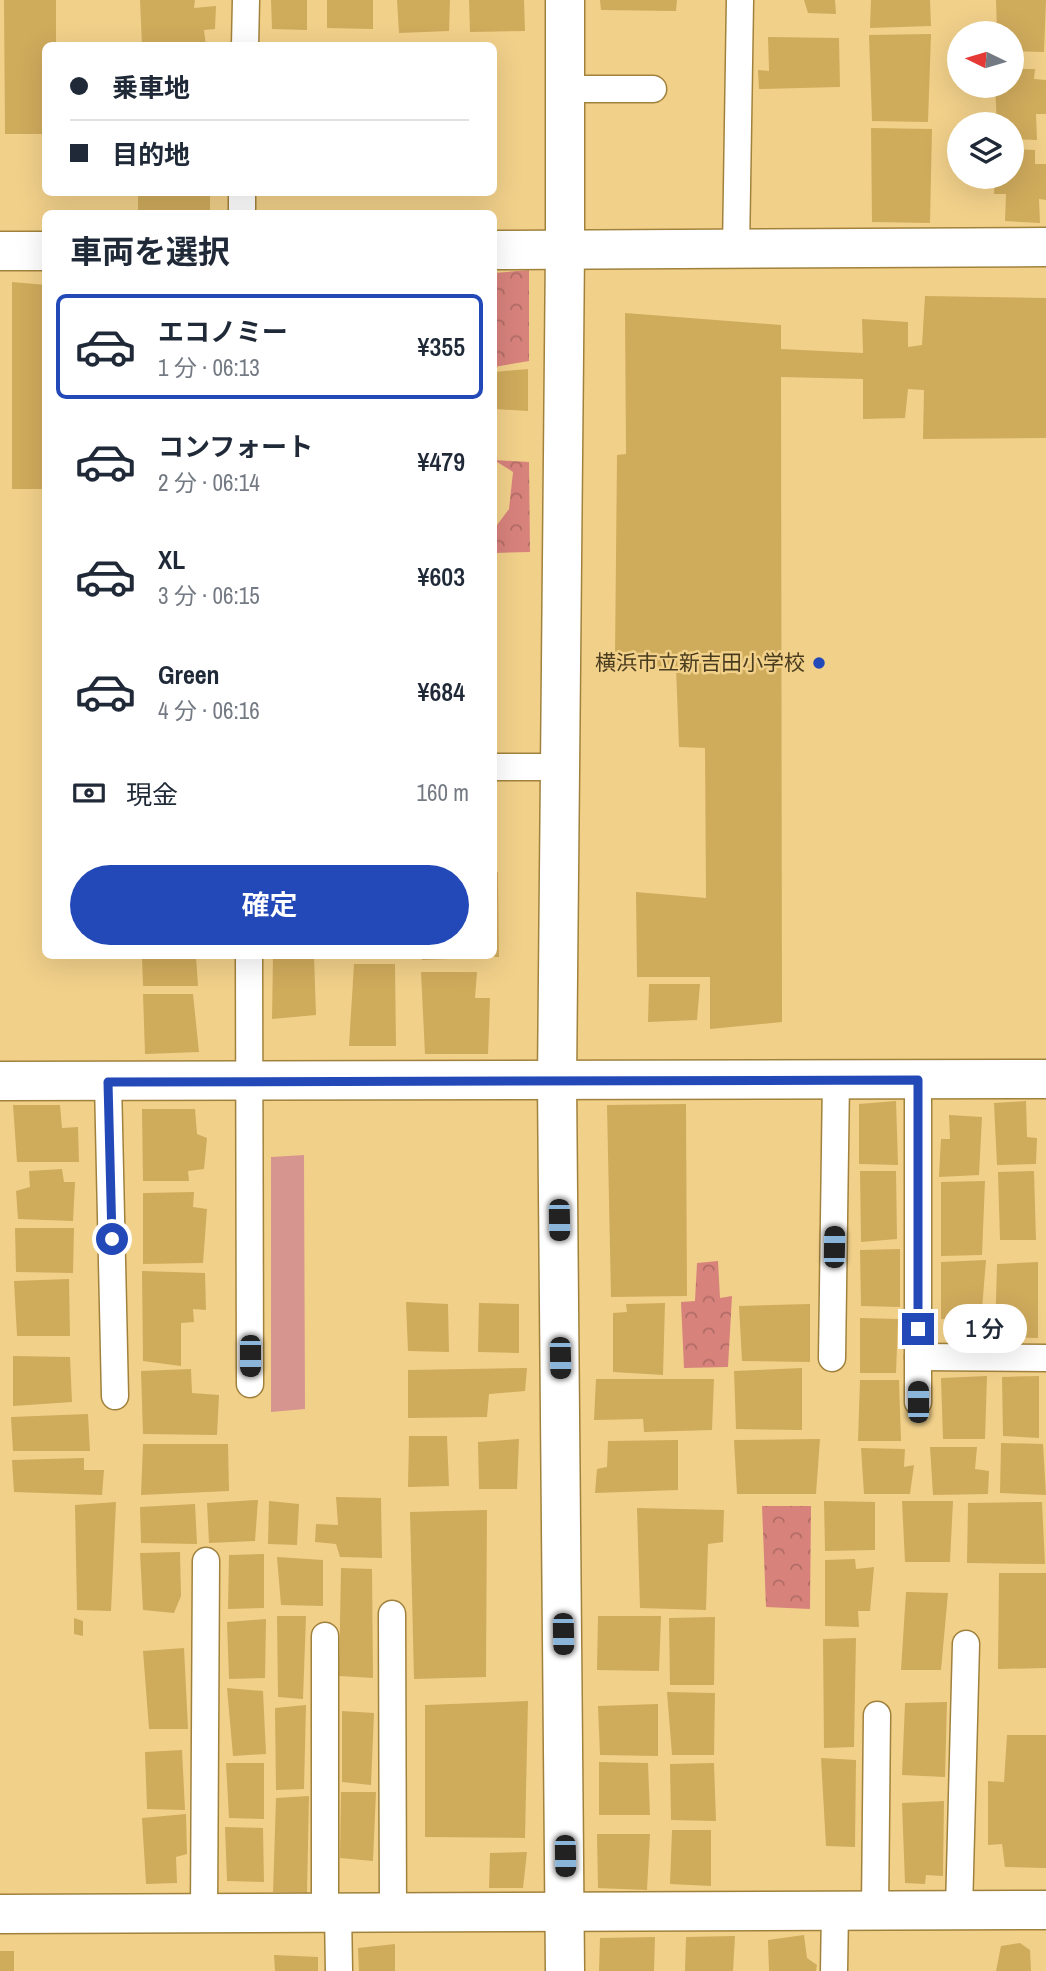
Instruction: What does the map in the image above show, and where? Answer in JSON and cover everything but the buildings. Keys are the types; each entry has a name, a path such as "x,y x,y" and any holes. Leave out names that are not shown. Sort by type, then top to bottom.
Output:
{"street":[{"path":"565,0 557,1082 565,1971"},
{"path":"497,250 1046,247"},
{"path":"0,251 42,251"},
{"path":"0,1082 1046,1079"},
{"path":"0,1914 1046,1910"}],"lane":[{"path":"245,42 246,0"},
{"path":"736,249 740,0"},
{"path":"565,89 653,89"},
{"path":"497,767 561,767"},
{"path":"250,959 250,1384"},
{"path":"832,1358 836,1080"},
{"path":"918,1080 918,1402"},
{"path":"108,1082 115,1396"},
{"path":"918,1357 1046,1358"},
{"path":"204,1913 206,1561"},
{"path":"392,1614 393,1912"},
{"path":"325,1636 332,1912 339,1971"},
{"path":"959,1910 966,1644"},
{"path":"875,1910 877,1715"},
{"path":"834,1971 835,1910"}],"shaded area":[{"path":"304,1155 305,1409 271,1412 271,1157"}],"green space":[{"path":"529,270 529,361 497,366 497,273"},
{"path":"497,460 529,462 530,552 497,553 497,525 509,509 513,472"},
{"path":"718,1261 720,1298 732,1296 728,1367 684,1368 681,1302 695,1301 697,1263"},
{"path":"762,1506 811,1506 810,1609 766,1607"}],"place":[{"name":"横浜市立新吉田小学校","path":"819,663"}],"route":[{"path":"112,1239 108,1082 918,1080 918,1329"}]}
